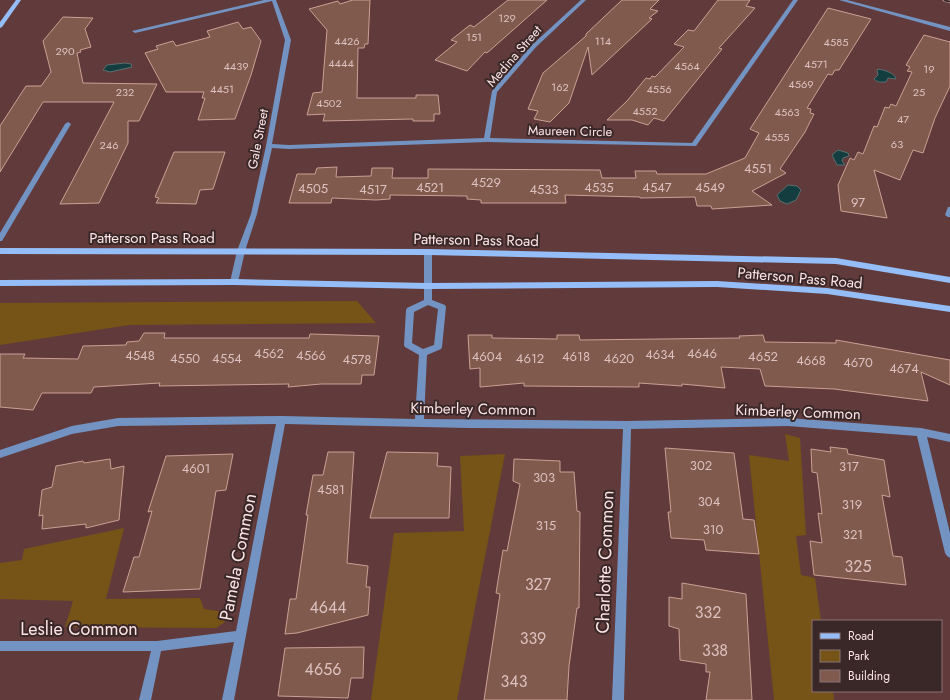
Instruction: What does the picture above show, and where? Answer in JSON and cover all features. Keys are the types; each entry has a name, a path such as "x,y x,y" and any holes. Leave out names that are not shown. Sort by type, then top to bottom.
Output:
{"main road":[{"path":"0,26 19,0"},
{"name":"Patterson Pass Road","path":"0,251 428,252 836,261 950,280"},
{"name":"Patterson Pass Road","path":"0,284 234,282 428,286 717,284 827,291 950,309"}],"street":[{"path":"135,31 272,0"},
{"name":"Gale Street","path":"234,282 241,251 254,214 270,146 288,40 272,0"},
{"name":"Medina Street","path":"487,140 494,92 534,46 584,0"},
{"name":"Maureen Circle","path":"270,146 289,147 487,140 694,145 796,0"},
{"path":"842,0 950,29"},
{"path":"0,239 68,124"},
{"path":"428,252 428,302"},
{"path":"428,302 442,307 438,347 423,353 408,344 410,310 428,302"},
{"path":"419,423 423,353"},
{"name":"Kimberley Common","path":"0,454 72,430 118,422 281,420 627,425 788,422 921,432 950,438"},
{"name":"Pamela Common","path":"228,700 281,420"},
{"name":"Charlotte Common","path":"618,700 627,425"},
{"path":"921,432 950,553"},
{"name":"Leslie Common","path":"0,646 157,646 240,636"},
{"path":"145,700 157,646"}],"green space":[{"path":"357,301 376,323 129,325 0,345 0,303"},
{"path":"785,434 800,438 806,535 796,536 801,575 815,578 821,620 812,620 812,692 833,692 834,700 774,700 749,455 789,461"},
{"path":"505,454 457,700 371,700 394,533 464,531 460,456"},
{"path":"124,528 106,599 200,598 204,609 224,612 225,622 216,628 65,627 73,601 0,599 0,563 22,560 24,549"}],"water":[{"path":"125,63 131,64 132,67 110,72 103,70 107,65"},
{"path":"878,69 891,73 896,79 888,78 886,82 877,81 874,79 878,75"},
{"path":"838,150 848,153 849,156 843,158 842,161 845,165 837,165 832,155"},
{"path":"788,185 797,186 801,190 796,200 787,204 780,201 777,195"}],"building":[{"path":"353,0 370,0 368,44 365,44 364,48 358,48 357,98 416,98 416,95 438,95 440,114 434,114 434,121 413,121 413,119 323,121 325,114 307,115 313,93 322,92 327,30 309,9 338,1 340,4"},
{"path":"508,0 547,0 487,53 485,52 467,71 435,60 457,42 451,40 470,25 474,27"},
{"path":"622,0 659,0 650,9 658,11 649,18 652,19 592,75 588,47 569,103 550,122 534,119 538,111 528,109 543,73 586,36 586,34"},
{"path":"718,0 750,0 746,6 755,8 719,48 722,49 664,121 654,118 648,125 632,120 607,120 627,101 646,78 650,79 652,76 655,77 684,47 674,44 688,30 694,31"},
{"path":"828,8 871,19 839,70 835,70 832,75 828,74 807,108 811,109 810,113 814,114 805,132 780,169 786,173 752,191 772,205 712,209 711,206 697,206 695,197 640,198 565,195 566,203 481,203 481,200 467,199 467,196 390,195 390,199 376,200 332,198 331,203 289,203 297,174 315,174 317,168 337,167 336,177 371,176 372,168 393,168 392,178 428,178 428,169 600,170 602,178 636,178 635,171 656,171 657,174 706,174 745,158 759,133 750,129"},
{"path":"63,17 93,18 85,29 91,47 80,50 81,52 77,53 83,83 157,84 139,121 128,121 128,143 99,203 60,204 114,102 43,102 0,172 0,126 26,86 41,86 51,72 43,41"},
{"path":"238,22 243,29 251,27 261,41 251,75 235,119 198,120 205,98 202,98 204,92 166,92 145,53 158,49 156,46 173,41 176,46 210,37 207,31"},
{"path":"924,35 950,42 950,86 935,118 923,153 913,150 900,180 874,170 887,218 841,211 838,185 850,158 854,160 858,152 863,154 874,126 877,127 885,107 889,108 891,104 896,106 912,72 907,71 910,67 906,65"},
{"path":"174,152 225,152 213,189 200,190 196,204 156,203 159,198 155,197"},
{"path":"144,333 165,333 164,338 309,338 310,334 379,336 374,375 362,375 361,384 321,384 288,387 289,384 159,386 160,383 94,387 91,393 42,393 33,410 0,407 0,354 25,354 23,358 78,359 83,346 126,345 127,342 139,341"},
{"path":"468,335 492,335 492,338 557,339 557,335 579,335 580,340 740,338 739,336 763,335 765,342 836,343 836,340 950,360 950,385 921,372 928,401 834,389 765,386 760,369 721,367 725,388 682,384 682,386 639,383 639,387 524,386 524,383 480,387 480,368 470,369"},
{"path":"830,447 847,449 848,454 884,460 890,497 882,495 893,556 902,557 906,585 814,575 810,541 822,543 818,513 822,514 817,473 812,472 811,449 831,452"},
{"path":"665,448 734,453 743,519 754,520 759,554 706,550 704,540 671,538 668,512 671,512"},
{"path":"328,452 354,452 347,563 368,566 366,587 370,587 368,615 297,633 285,634 290,599 296,599 308,515 306,515 313,475 323,475"},
{"path":"387,452 438,453 437,466 451,467 449,518 370,518"},
{"path":"233,454 226,490 216,491 200,589 123,592 134,557 139,557 152,511 148,512 166,456"},
{"path":"110,459 111,469 124,466 119,520 86,528 86,524 42,529 43,515 39,516 42,490 52,487 56,466 83,461 84,463"},
{"path":"514,459 560,461 560,472 574,472 577,511 580,512 579,608 577,608 569,666 567,700 484,700 500,594 496,593 503,550 507,551 520,484 513,481"},
{"path":"682,583 746,594 752,700 706,700 710,672 706,672 706,664 680,660 679,629 669,626 669,597 682,599"},
{"path":"364,647 363,678 351,678 348,698 278,696 285,648"}],"railway":[{"path":"944,0 950,2"}]}
